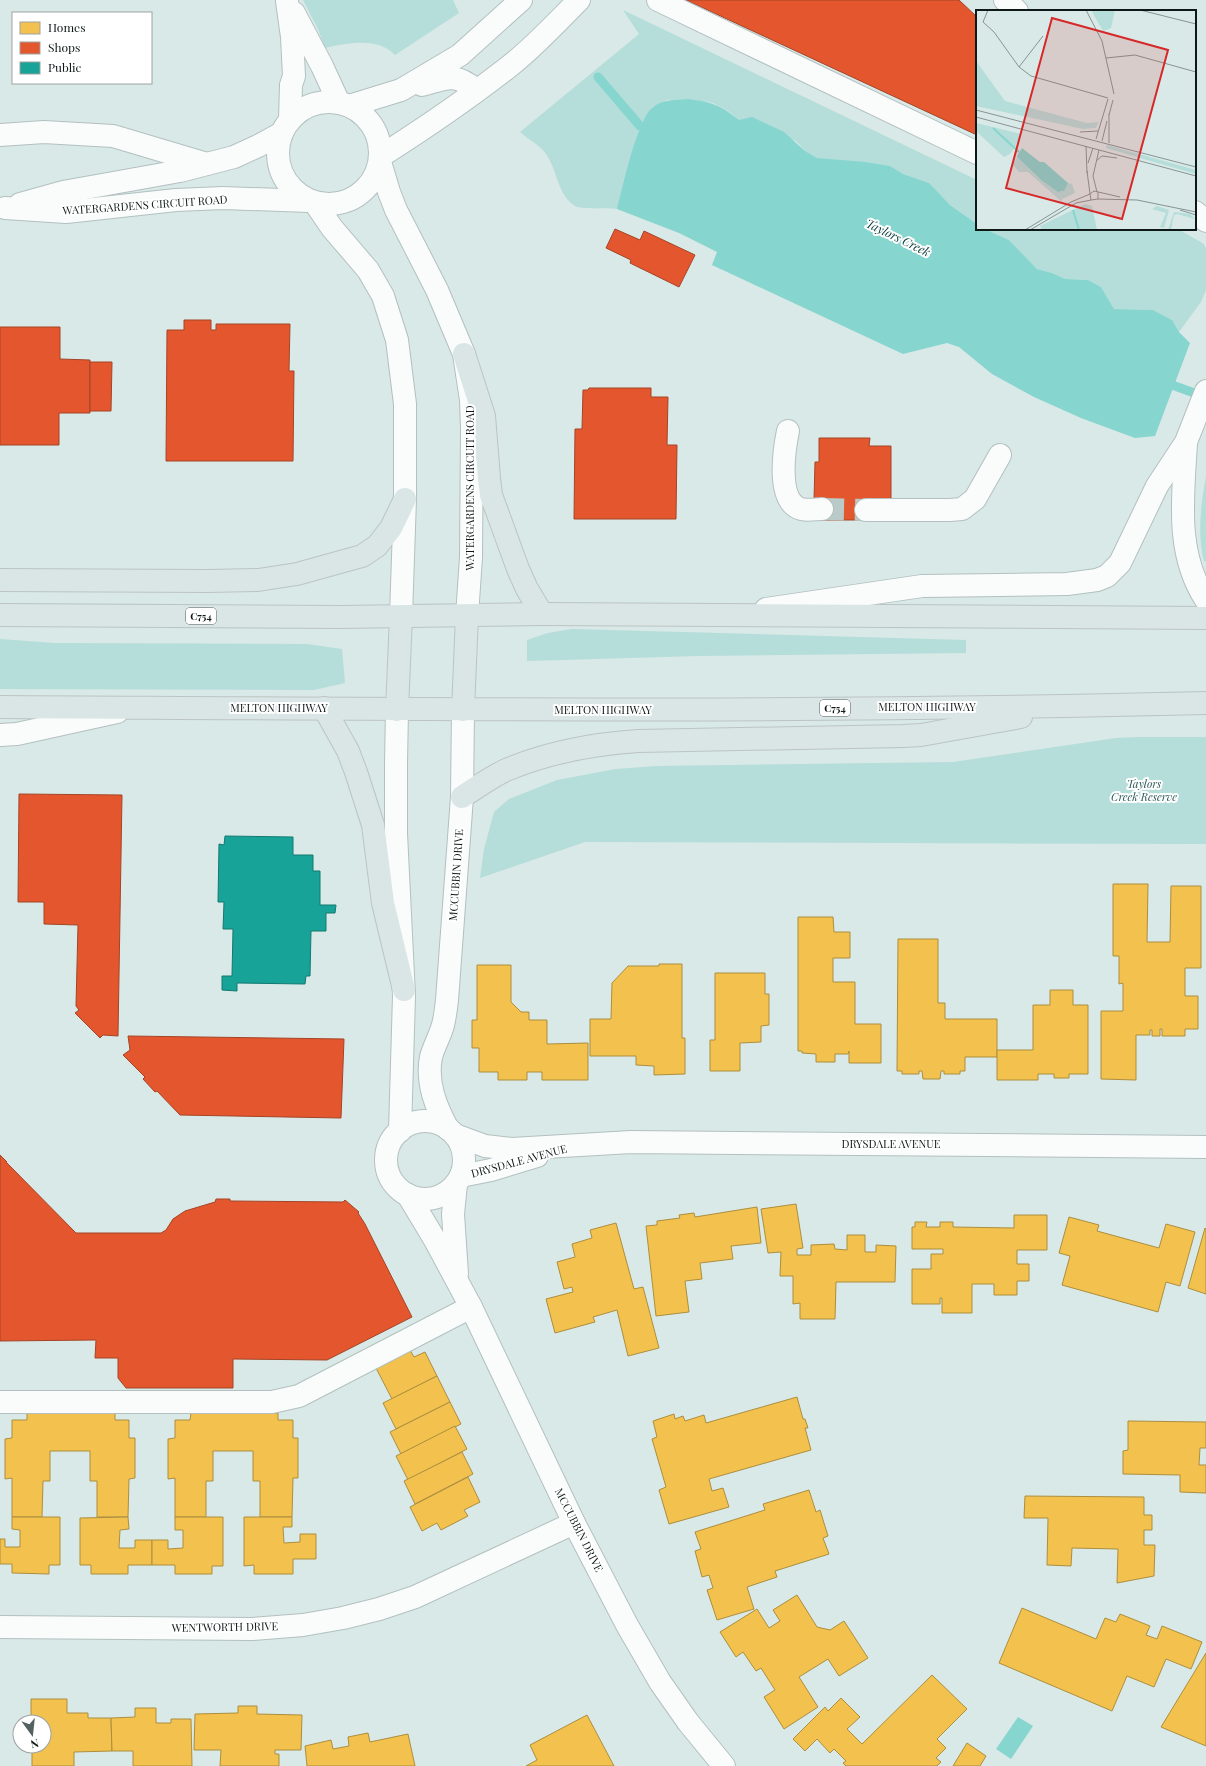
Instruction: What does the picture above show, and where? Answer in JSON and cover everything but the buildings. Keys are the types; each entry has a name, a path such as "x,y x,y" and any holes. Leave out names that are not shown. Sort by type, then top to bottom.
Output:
{"highway":[{"path":"464,354 484,416 492,495 518,569 527,589 542,614"},
{"path":"0,580 258,580 298,574 362,556 377,546 391,528 405,499"},
{"name":"C754","path":"0,615 341,617 542,614 727,614 1206,618"},
{"path":"397,710 401,616"},
{"name":"MCCUBBIN DRIVE","path":"463,710 467,616"},
{"name":"MELTON HIGHWAY","path":"0,707 463,710 1081,706 1206,703"},
{"path":"462,797 506,770 546,756 576,748 638,741 921,735 1081,706"},
{"path":"324,708 348,751 373,825 383,903 404,990"}],"street":[{"path":"401,90 460,55 521,0"},
{"path":"380,159 511,65 541,38 579,0"},
{"path":"658,0 976,153"},
{"path":"1005,0 1016,10"},
{"path":"286,1 344,105"},
{"path":"286,1 292,37 294,76 291,85 286,126 278,152 281,173 287,184 297,194 312,202 329,205 343,203 357,197 368,188 376,175 380,159 380,144 376,132 369,121 360,112 344,105 326,102 312,104 300,111 286,126"},
{"path":"344,105 455,77 466,82 476,90"},
{"name":"WATERGARDENS CIRCUIT ROAD","path":"3,208 63,192 180,171 234,157 258,146 286,126"},
{"path":"0,135 44,132 113,136 207,164"},
{"name":"WATERGARDENS CIRCUIT ROAD","path":"380,159 388,192 438,290 464,354 471,400 472,428 471,557 467,616"},
{"name":"WATERGARDENS CIRCUIT ROAD","path":"3,208 66,212 176,200 223,198 312,202"},
{"path":"312,202 368,270 383,296 397,340 405,404 405,499 401,616"},
{"path":"1196,203 1206,205"},
{"path":"1196,213 1206,221"},
{"path":"727,614 922,586 1067,584 1097,580 1106,576 1120,563 1157,486 1186,442 1206,391"},
{"path":"788,431 784,458 785,486 787,495 795,506 800,508 822,510"},
{"path":"1186,442 1183,513 1185,548 1192,572 1206,600"},
{"path":"866,510 962,509 975,499 1000,455"},
{"path":"0,735 17,734 137,707"},
{"path":"397,710 396,833 404,990 403,1072 399,1107 400,1131"},
{"name":"MCCUBBIN DRIVE","path":"452,1132 435,1102 431,1089 430,1071 431,1058 443,1025 447,1000 462,797 463,710"},
{"path":"424,1122 436,1123 452,1132 461,1144 464,1155 464,1166 459,1180 447,1193 434,1198 421,1199 408,1196 397,1187 390,1176 386,1156 389,1146 400,1131 411,1124 424,1122"},
{"name":"DRYSDALE AVENUE","path":"452,1132 485,1146 512,1149 631,1142 1206,1147"},
{"name":"DRYSDALE AVENUE","path":"459,1180 576,1145"},
{"name":"MCCUBBIN DRIVE","path":"457,1280 453,1214 459,1180"},
{"name":"MCCUBBIN DRIVE","path":"408,1196 471,1307 574,1523 627,1625 660,1682 688,1722 724,1766"},
{"path":"0,1402 272,1402 286,1400 299,1396 471,1307"},
{"name":"WENTWORTH DRIVE","path":"0,1627 252,1629 343,1618 379,1609 415,1596 574,1523"}],"green space":[{"path":"303,0 453,0 459,13 395,55 388,49 380,46 362,43 343,44 325,48 318,29"},
{"path":"623,10 976,180 976,223 950,205 928,183 903,174 889,166 817,158 805,151 796,141 739,120 728,111 713,103 688,99 667,100 652,107 640,126 617,209 577,207 570,203 565,197 550,160 546,154 520,132 639,34"},
{"path":"987,230 1180,230 1204,244 1206,249 1206,290 1201,302 1179,332 1172,320 1153,310 1114,309 1101,287 1088,280 1065,279 1052,273 1037,269 1009,240"},
{"path":"1206,476 1206,561 1204,561 1200,530 1201,508"},
{"path":"572,629 966,640 966,653 698,656 527,661 527,640 548,633"},
{"path":"0,639 54,643 307,644 342,649 345,683 314,690 0,689"},
{"name":"Taylors Creek Reserve","path":"1206,737 1206,844 585,842 480,878 484,849 494,812 509,799 557,780 616,769 656,766 953,762 1116,738"}],"water":[{"path":"688,99 703,101 715,105 739,120 752,117 784,132 805,151 817,158 865,162 890,166 903,174 929,183 950,205 976,223 976,230 987,230 1009,240 1037,269 1052,273 1065,279 1088,280 1101,287 1114,309 1153,310 1172,320 1179,332 1190,343 1155,436 1135,438 1081,418 1034,397 992,374 959,347 947,343 903,354 712,265 717,252 679,233 617,209 631,154 641,125 653,107 657,104 670,100"},
{"path":"1018,1717 1033,1726 1011,1759 996,1749"}],"waterway":[{"name":"Taylors Creek","path":"598,77 640,126 651,131"},
{"name":"Taylors Creek","path":"1164,382 1205,397"}],"tunnel":[{"path":"822,509 866,510"}]}
